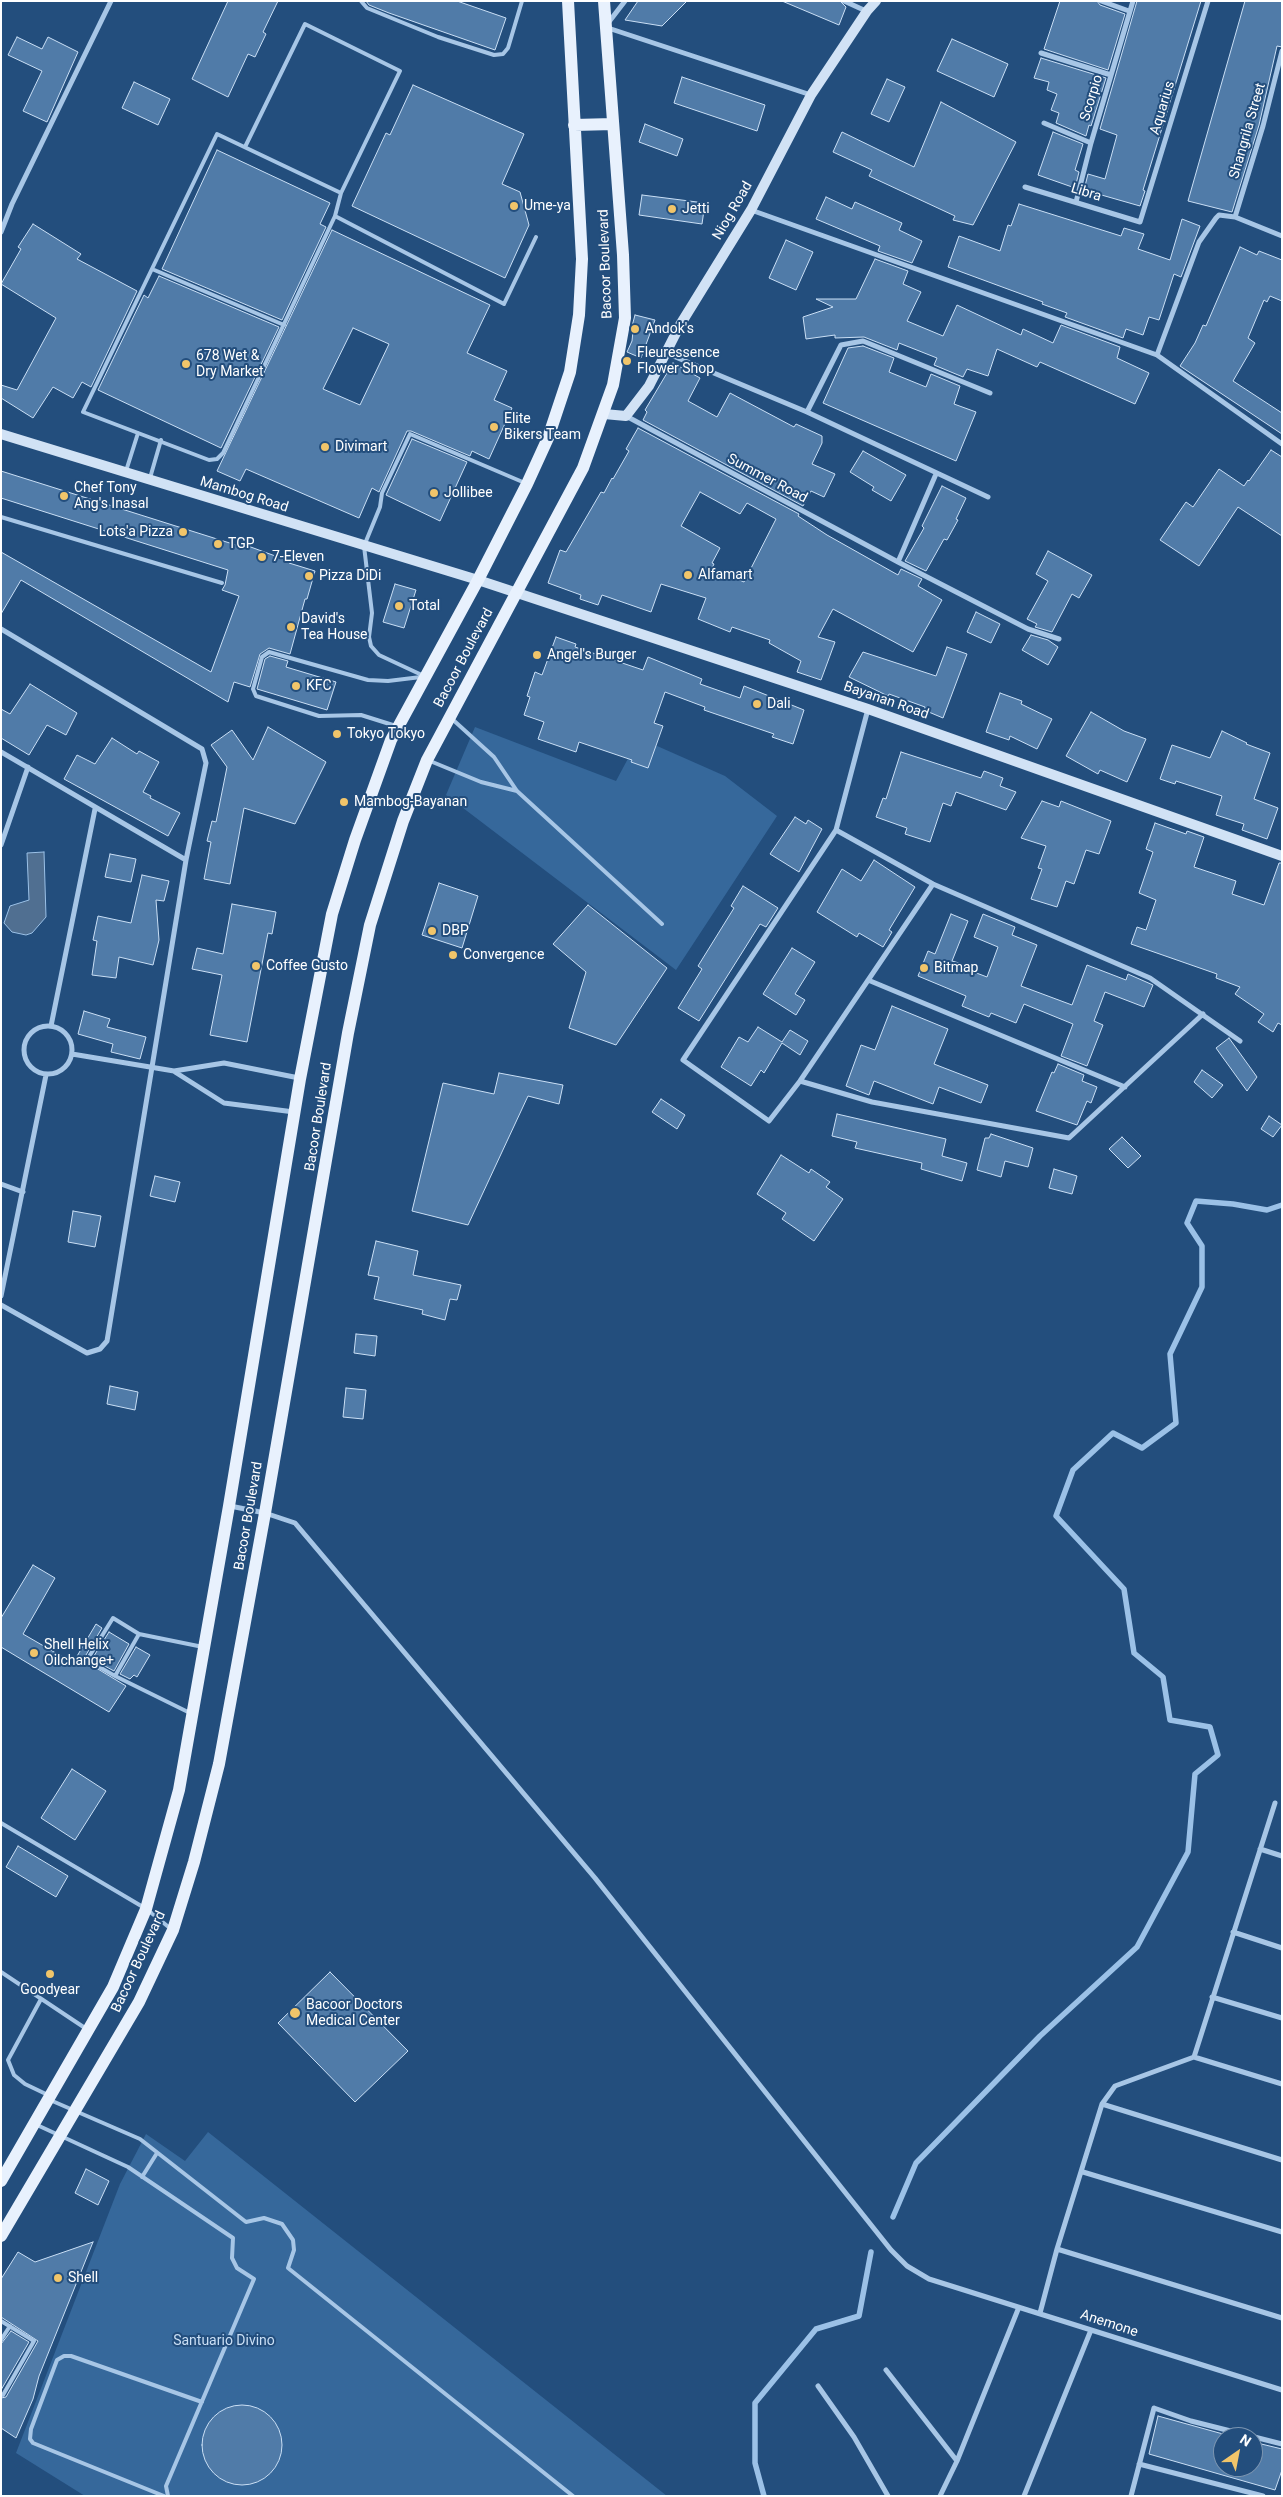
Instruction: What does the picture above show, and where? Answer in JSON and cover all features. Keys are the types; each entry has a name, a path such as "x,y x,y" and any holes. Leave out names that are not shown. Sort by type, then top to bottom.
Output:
{"main road":[{"name":"Bacoor Boulevard","path":"1,2181 113,1987 146,1909 179,1790 205,1648 294,1112 332,914 381,764 398,727 478,580 527,484 563,400 577,334 582,259 568,1"},
{"name":"Bacoor Boulevard","path":"1,2236 139,2002 172,1930 194,1862 219,1764 265,1513 360,968 370,925 395,846 427,760 583,468 613,385 625,318 623,255 604,1"},
{"name":"Niog Road","path":"626,416 649,386 680,325 750,210 811,95 867,11 876,1"},
{"path":"574,125 614,124"},
{"path":"604,414 626,416"},
{"name":"Mambog Road","path":"1,434 478,580"},
{"name":"Bayanan Road","path":"478,580 868,709 1282,856"}],"street":[{"path":"1,232 12,204 111,1"},
{"path":"625,1 606,27 811,95"},
{"path":"844,1 867,11"},
{"path":"1101,1 1129,11"},
{"name":"Scorpio","path":"1076,202 1132,1"},
{"name":"Aquarius","path":"1140,222 1208,1"},
{"name":"Shangrila Street","path":"1235,217 1263,126 1282,51"},
{"path":"1041,53 1111,75"},
{"path":"1044,123 1091,143"},
{"name":"Libra","path":"1025,187 1140,222"},
{"path":"750,210 1157,355 1282,444"},
{"path":"1157,355 1199,242 1219,215 1235,217 1282,236"},
{"path":"807,412 841,345 863,341 990,393"},
{"path":"666,353 807,412 988,497"},
{"name":"Summer Road","path":"626,416 898,562 1028,629 1059,639"},
{"path":"898,562 936,474"},
{"path":"1,629 202,749 206,763 186,860 150,1067 107,1341 100,1348 87,1353 1,1305"},
{"path":"868,709 836,830 682,1060 769,1121 800,1081 933,884"},
{"path":"1,752 95,809 186,860"},
{"path":"1,845 28,767"},
{"path":"51,1026 95,809"},
{"path":"836,830 933,884 1150,978 1240,1041"},
{"path":"868,980 1124,1087"},
{"path":"800,1081 872,1102 1069,1138 1203,1014"},
{"path":"51,1026 65,1032 72,1046 72,1054 66,1067 53,1074 46,1075 32,1069 24,1055 23,1048 29,1034 36,1029 51,1026"},
{"path":"72,1054 174,1071 224,1062 300,1079"},
{"path":"174,1071 224,1103 294,1112"},
{"path":"1,1296 46,1075"},
{"path":"1,1184 23,1192"},
{"name":"Anemone","path":"229,1506 265,1513 295,1523 595,1878 891,2250 907,2266 930,2279 1282,2390"},
{"path":"1194,2056 1275,1803"},
{"path":"1260,1848 1282,1856"},
{"path":"1233,1932 1282,1948"},
{"path":"1212,1997 1282,2018"},
{"path":"1040,2313 1057,2249 1083,2172 1102,2104 1115,2086 1194,2056 1282,2084"},
{"path":"1102,2104 1282,2160"},
{"path":"1083,2172 1282,2232"},
{"path":"1057,2249 1282,2318"},
{"path":"940,2496 957,2461 1019,2307"},
{"path":"1024,2496 1091,2330"},
{"path":"886,2370 957,2461"},
{"path":"818,2386 854,2437 888,2496"},
{"path":"1131,2496 1154,2408 1190,2421 1282,2444"},
{"path":"1139,2464 1263,2496"}],"lane":[{"path":"360,1 366,8 438,37 494,55 503,54 508,48 522,1"},
{"path":"245,147 305,24 400,71 340,193 335,216 223,453 217,459 209,460 162,440 83,412 217,134 340,193"},
{"path":"335,216 504,304 536,237"},
{"path":"152,269 284,325"},
{"path":"126,472 138,433"},
{"path":"425,677 379,655 371,646 369,637 372,613 364,546 380,508 382,493 410,434 527,484"},
{"path":"150,480 162,440"},
{"path":"1,517 222,583"},
{"path":"398,727 361,716 319,716 256,696 252,689 262,657 269,652 368,680 388,681 425,677"},
{"path":"449,716 494,757 517,791 662,924"},
{"path":"427,760 481,782 517,791"},
{"path":"193,1715 87,1660 113,1618 139,1634 205,1648"},
{"path":"115,1676 139,1634"},
{"path":"1,1823 146,1909 172,1930"},
{"path":"1,1972 87,2030"},
{"path":"41,1999 8,2060 14,2075 49,2098 140,2139 246,2222 264,2218 282,2224 293,2240 294,2250 288,2268 573,2496"},
{"path":"34,2123 60,2137 128,2167 233,2238 231,2248 235,2263 245,2275 254,2279 166,2486 168,2496"},
{"path":"142,2177 157,2153"},
{"path":"1,2321 34,2340 3,2395 1,2394"},
{"path":"1,2340 10,2326"},
{"path":"164,2496 33,2443 30,2439 31,2429 56,2360 64,2356 71,2356 202,2402"}],"green space":[{"path":"475,727 616,781 639,738 725,776 777,816 676,970 446,795"},
{"name":"Santuario Divino","path":"208,2132 667,2496 85,2496 16,2453 120,2184 146,2134 185,2161"}],"shaded area":[{"path":"44,852 46,917 32,933 26,935 12,932 4,923 10,906 29,900 27,853"}],"building":[{"path":"228,1 278,1 263,32 266,34 255,57 248,54 228,97 192,79"},
{"path":"366,1 457,1 506,18 495,50 389,13 369,5"},
{"path":"638,1 687,1 662,26 625,20"},
{"path":"782,1 840,1 846,7 839,25"},
{"path":"1060,1 1097,1 1100,5 1125,14 1108,70 1044,49"},
{"path":"1137,1 1201,1 1143,190 1145,191 1140,206 1084,190 1088,174 1105,179 1117,135 1100,129"},
{"path":"1245,1 1282,1 1282,47 1277,46 1259,125 1232,212 1188,201"},
{"path":"17,37 42,49 48,37 78,52 47,122 23,111 42,71 8,55"},
{"path":"952,39 1008,64 994,97 937,71"},
{"path":"1041,58 1106,78 1086,136 1056,123 1059,113 1051,110 1057,94 1047,90 1049,82 1034,78"},
{"path":"682,77 765,105 757,131 674,103"},
{"path":"887,79 905,87 889,122 871,114"},
{"path":"134,82 170,99 158,125 122,108"},
{"path":"413,85 524,134 502,184 520,192 529,225 505,278 352,206 386,133 390,135"},
{"path":"941,102 1016,142 973,225 953,220 955,216 869,176 872,170 833,152 842,132 914,167"},
{"path":"645,124 683,139 677,156 639,142"},
{"path":"1053,132 1083,144 1075,170 1079,172 1075,188 1038,175"},
{"name":"678 Wet & Dry Market","path":"217,150 330,203 320,224 326,227 282,320 162,269"},
{"name":"Jetti","path":"642,195 705,203 702,224 639,215"},
{"path":"826,197 852,209 855,202 902,223 899,230 922,241 912,263 878,251 880,246 816,219"},
{"path":"1019,204 1121,236 1124,228 1144,234 1138,249 1170,260 1182,219 1200,226 1181,277 1174,274 1159,320 1149,317 1143,335 1126,329 1123,338 1065,317 1067,313 1042,304 1043,302 948,267 959,236 1000,251 1008,225 1011,226"},
{"path":"33,224 81,254 77,259 137,291 91,387 82,382 73,398 53,387 33,418 1,398 1,385 17,390 56,318 1,284 21,249 18,247"},
{"path":"332,230 490,305 467,353 507,371 494,400 512,408 489,459 472,451 470,456 407,431 379,492 372,488 359,518 246,469 240,481 217,471","holes":["353,328 389,344 360,405 323,389"]},
{"path":"786,240 813,252 796,290 769,278"},
{"path":"1240,247 1257,255 1259,251 1282,260 1282,301 1270,296 1267,302 1264,300 1248,338 1255,343 1233,381 1282,413 1282,434 1180,366 1195,343 1203,325 1206,326"},
{"path":"875,259 908,271 903,284 921,292 907,321 943,336 957,305 1021,335 1023,329 1053,343 1061,325 1120,347 1117,358 1149,373 1135,404 1040,362 1037,367 997,349 988,376 967,369 963,377 934,365 937,358 899,343 897,350 864,337 835,338 835,335 806,339 803,317 833,307 816,299 856,299"},
{"name":"678 Wet & Dry Market","path":"159,276 279,327 221,448 98,390 144,295 148,298"},
{"path":"635,315 655,320 641,358 627,352 632,341 633,331 631,330"},
{"path":"863,346 894,358 889,372 926,387 931,374 960,386 954,404 976,412 956,461 823,403 848,348"},
{"path":"673,363 700,378 688,401 717,417 730,393 794,427 796,424 822,436 822,443 812,464 835,474 824,497 811,491 803,506 643,420 647,412 645,410"},
{"path":"638,428 799,514 798,516 827,535 898,575 901,569 922,579 918,586 942,600 913,652 833,609 818,637 835,642 821,680 797,672 801,661 769,643 770,640 732,627 730,632 698,619 706,598 661,584 651,612 602,595 598,605 580,599 581,595 548,583 560,550 566,552 601,492 604,493 613,479 629,451 626,449","holes":["700,492 740,514 747,503 776,519 744,582 712,568 714,564 712,563 720,548 681,526"]},
{"path":"412,439 467,462 440,521 386,495"},
{"path":"1271,450 1282,457 1282,536 1238,507 1199,566 1160,540 1186,502 1193,507 1219,469 1244,486"},
{"path":"863,451 906,475 891,501 872,490 874,487 850,472"},
{"path":"1,471 236,545 237,542 289,561 289,563 315,571 290,654 269,648 260,654 250,687 234,682 228,702 21,580 1,614 1,552 211,672 239,596 222,590 228,570 1,498"},
{"path":"942,486 966,498 956,519 958,520 947,540 944,539 926,571 905,561 924,528 922,526"},
{"path":"1048,551 1092,575 1079,598 1072,594 1052,632 1035,627 1037,624 1027,619 1048,581 1036,574"},
{"name":"Total","path":"395,584 416,590 404,628 383,622"},
{"path":"976,612 1000,624 991,643 967,632"},
{"path":"1031,635 1048,640 1058,647 1048,665 1022,650"},
{"path":"556,637 576,644 575,647 643,670 648,657 702,679 700,684 740,698 744,686 804,710 793,744 772,737 774,734 704,710 705,707 665,692 654,723 663,726 648,768 631,762 632,760 579,742 576,752 538,739 544,722 524,715 530,697 527,696 535,672 542,675"},
{"path":"947,647 967,654 943,718 924,710 925,707 889,694 888,696 849,677 863,652 936,676"},
{"name":"KFC","path":"270,656 288,661 286,667 336,682 327,710 257,689 265,659"},
{"path":"30,684 77,713 66,735 47,725 29,755 1,738 1,709 10,714"},
{"path":"1000,693 1022,701 1021,704 1052,719 1037,749 1010,736 1009,740 986,732"},
{"path":"1091,712 1124,731 1146,739 1127,782 1100,770 1098,774 1066,756"},
{"path":"268,727 326,762 295,824 244,808 230,884 204,879 211,842 207,841 212,821 216,822 227,767 211,745 232,730 253,760"},
{"path":"1222,731 1246,744 1270,753 1254,799 1278,808 1267,839 1242,830 1244,824 1216,815 1222,796 1176,781 1175,784 1160,779 1172,745 1210,758"},
{"path":"112,738 137,754 139,751 159,762 143,792 151,796 150,798 180,813 168,836 64,779 77,755 95,764"},
{"path":"901,752 981,778 984,771 1003,778 1000,786 1016,792 1006,810 956,792 951,806 943,803 930,842 905,834 907,828 876,817 883,798 886,799"},
{"path":"1042,801 1059,807 1061,801 1111,821 1099,854 1086,850 1074,884 1066,881 1057,907 1031,899 1042,869 1038,868 1046,846 1021,838"},
{"path":"795,817 806,824 808,820 822,829 799,872 770,854"},
{"path":"1155,823 1186,834 1187,831 1204,837 1194,867 1236,881 1232,894 1264,905 1279,863 1282,863 1282,1025 1278,1023 1273,1032 1258,1022 1264,1014 1235,994 1240,987 1216,978 1217,974 1131,944 1137,927 1146,930 1156,900 1139,893 1153,852 1146,849"},
{"path":"110,854 136,859 131,882 105,877"},
{"path":"874,860 915,887 889,930 892,932 883,947 859,933 857,937 817,912 842,869 861,881"},
{"path":"142,875 169,881 164,901 156,900 159,940 153,965 119,957 116,978 92,975 97,941 93,940 98,916 131,923"},
{"path":"439,883 478,896 462,948 422,935"},
{"path":"743,886 778,908 766,927 760,924 699,1021 678,1008 702,969 698,966 734,908 731,906"},
{"path":"232,904 276,912 272,934 268,933 247,1042 210,1035 222,975 192,969 197,948 223,954"},
{"path":"588,905 667,968 616,1045 569,1028 586,972 553,944"},
{"path":"951,914 968,921 952,961 959,963 958,966 987,977 998,947 974,937 983,914 1015,927 1012,935 1037,945 1021,986 1072,1005 1087,965 1126,980 1128,974 1153,985 1144,1007 1105,992 1094,1021 1103,1025 1087,1066 1061,1056 1073,1024 1024,1004 1016,1023 991,1013 989,1017 962,1006 966,996 918,976 928,951 935,954"},
{"path":"792,948 815,962 795,994 805,1000 796,1015 763,994"},
{"path":"892,1006 948,1029 934,1064 988,1085 981,1103 939,1087 933,1104 874,1081 869,1095 846,1086 861,1045 875,1050"},
{"path":"84,1011 110,1019 107,1027 146,1037 140,1059 111,1052 113,1044 78,1034"},
{"path":"758,1027 782,1042 790,1030 808,1041 800,1055 782,1043 764,1073 761,1070 751,1086 721,1067 739,1037 748,1042"},
{"path":"1229,1038 1257,1077 1247,1091 1216,1048"},
{"path":"1058,1064 1084,1075 1082,1081 1097,1087 1091,1103 1087,1101 1077,1125 1036,1111 1052,1072 1054,1073"},
{"path":"1202,1070 1223,1085 1212,1098 1194,1082"},
{"path":"499,1073 563,1085 559,1104 528,1096 468,1225 412,1211 443,1083 494,1094"},
{"path":"661,1099 685,1115 677,1129 652,1112"},
{"path":"837,1114 946,1139 942,1156 967,1163 962,1181 921,1169 922,1163 855,1148 857,1142 832,1136"},
{"path":"1269,1116 1282,1125 1273,1137 1261,1129"},
{"path":"991,1134 1033,1148 1028,1167 1005,1161 1001,1177 977,1170 985,1138 989,1138"},
{"path":"1122,1137 1141,1156 1128,1168 1109,1149"},
{"path":"781,1155 809,1173 811,1169 830,1182 826,1187 843,1199 814,1241 782,1219 786,1213 757,1194"},
{"path":"1054,1169 1077,1176 1072,1194 1049,1188"},
{"path":"155,1176 180,1182 175,1202 150,1196"},
{"path":"73,1211 101,1216 95,1247 68,1242"},
{"path":"376,1241 418,1251 413,1275 461,1285 457,1300 450,1299 445,1320 422,1314 423,1310 374,1299 379,1277 368,1275"},
{"path":"356,1334 377,1336 375,1356 354,1353"},
{"path":"110,1386 138,1392 135,1410 107,1404"},
{"path":"346,1388 366,1390 363,1419 343,1417"},
{"path":"33,1565 55,1578 23,1634 73,1663 96,1624 102,1628 83,1660 126,1686 109,1712 1,1647 1,1618"},
{"path":"109,1632 129,1644 114,1671 92,1659"},
{"path":"136,1647 150,1655 137,1677 134,1675 130,1679 120,1674"},
{"path":"72,1769 106,1791 75,1840 41,1818"},
{"path":"18,1846 68,1876 56,1897 6,1867"},
{"path":"330,1972 408,2051 355,2102 278,2023"},
{"path":"86,2169 109,2181 98,2205 75,2193"},
{"name":"Shell","path":"93,2242 39,2376 33,2399 16,2438 1,2428 1,2398 6,2397 38,2341 1,2317 1,2279 18,2252 35,2262"},
{"path":"11,2331 29,2342 1,2390 1,2344"},
{"path":"242,2405 257,2408 270,2417 279,2430 282,2445 279,2460 270,2473 257,2482 242,2485 227,2482 214,2473 205,2460 202,2445 205,2430 214,2417 227,2408"},
{"path":"1158,2416 1213,2431 1213,2472 1149,2454"},
{"path":"1263,2444 1282,2449 1282,2470 1275,2490 1230,2477 1263,2477"}],"waterway":[{"path":"893,2217 916,2163 1040,2036 1137,1947 1188,1852 1195,1774 1218,1755 1210,1727 1170,1720 1163,1677 1134,1653 1124,1589 1056,1516 1073,1470 1113,1433 1142,1448 1176,1423 1170,1354 1202,1287 1202,1246 1187,1223 1196,1201 1233,1204 1267,1210 1282,1205"},
{"path":"764,2496 755,2463 755,2403 816,2329 859,2316 871,2252"}],"place":[{"name":"Ume-ya","path":"514,206"},
{"name":"Jetti","path":"672,209"},
{"name":"Andok's","path":"635,329"},
{"name":"Fleuressence Flower Shop","path":"627,361"},
{"name":"678 Wet & Dry Market","path":"186,364"},
{"name":"Elite Bikers Team","path":"494,427"},
{"name":"Divimart","path":"325,447"},
{"name":"Jollibee","path":"434,493"},
{"name":"Chef Tony Ang's Inasal","path":"64,496"},
{"name":"Lots'a Pizza","path":"183,532"},
{"name":"TGP","path":"218,544"},
{"name":"7-Eleven","path":"262,557"},
{"name":"Alfamart","path":"688,575"},
{"name":"Pizza DiDi","path":"309,576"},
{"name":"Total","path":"399,606"},
{"name":"David's Tea House","path":"291,627"},
{"name":"Angel's Burger","path":"537,655"},
{"name":"KFC","path":"296,686"},
{"name":"Dali","path":"757,704"},
{"name":"Tokyo Tokyo","path":"337,734"},
{"name":"Mambog-Bayanan","path":"344,802"},
{"name":"DBP","path":"432,931"},
{"name":"Convergence","path":"453,955"},
{"name":"Coffee Gusto","path":"256,966"},
{"name":"Bitmap","path":"924,968"},
{"name":"Shell Helix Oilchange+","path":"34,1653"},
{"name":"Goodyear","path":"50,1974"},
{"name":"Bacoor Doctors Medical Center","path":"295,2013"},
{"name":"Shell","path":"58,2278"}]}
